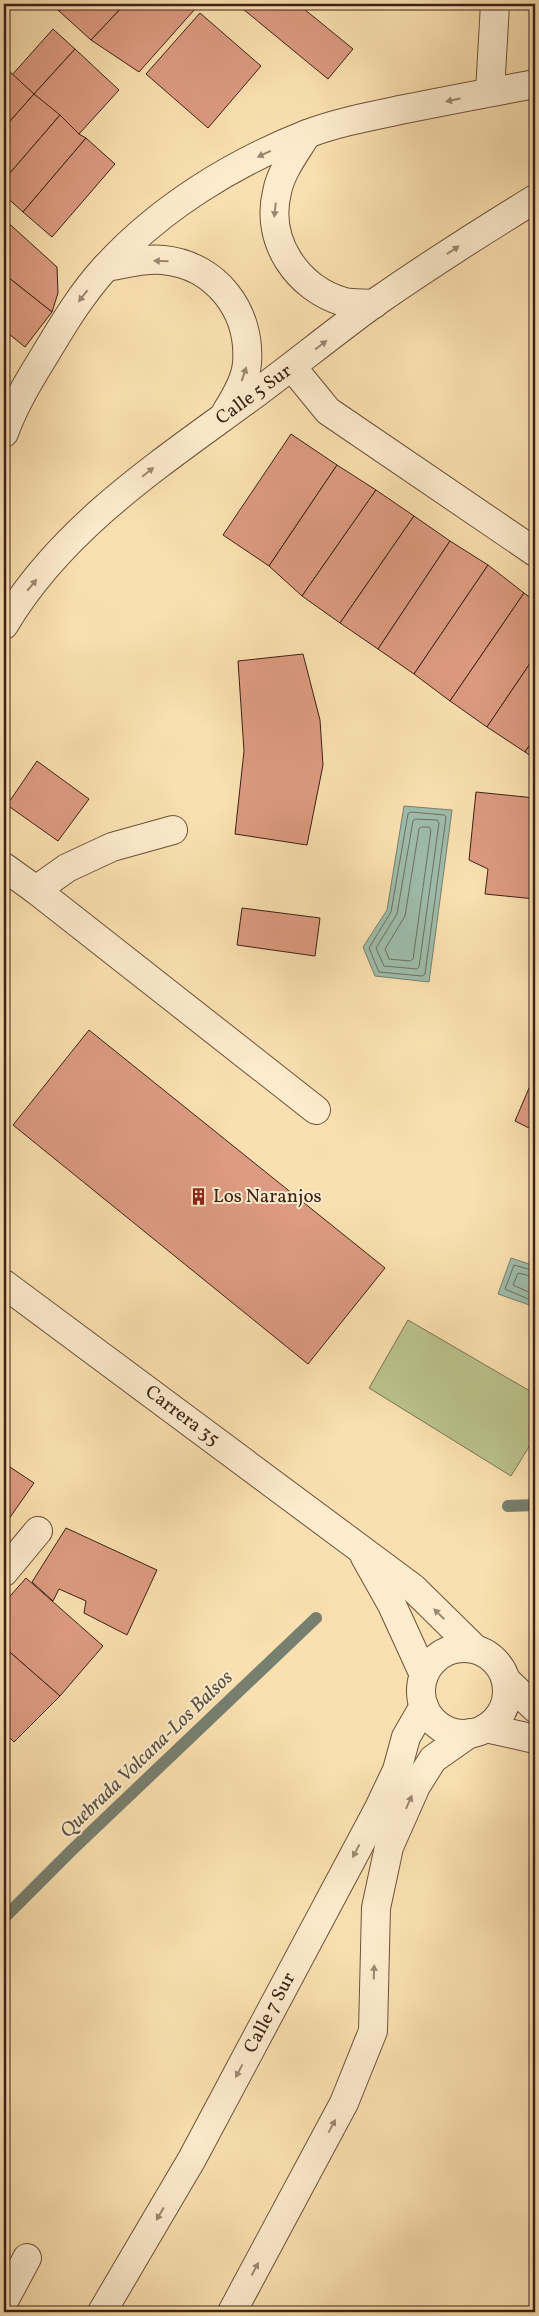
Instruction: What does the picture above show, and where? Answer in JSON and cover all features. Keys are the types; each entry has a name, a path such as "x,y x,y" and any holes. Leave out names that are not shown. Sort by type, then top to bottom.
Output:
{"street":[{"path":"490,92 495,4"},
{"path":"4,434 9,420 39,365 68,317 106,267 149,226 195,192 245,162 306,134 346,122 535,84"},
{"path":"306,134 288,165 277,192 274,220 281,248 296,273 318,292 346,302 374,304"},
{"name":"Calle 5 Sur","path":"4,625 15,606 67,544 104,508 158,463 223,418 374,304 451,251 535,199"},
{"path":"106,267 162,260 192,266 218,282 232,300 247,335 247,365 237,394 223,418"},
{"path":"292,366 328,411 535,552"},
{"path":"36,890 67,868 112,847 173,830"},
{"path":"4,867 36,890 316,1110"},
{"name":"Carrera 35","path":"4,1284 413,1588 474,1648"},
{"path":"4,1572 38,1531"},
{"name":"Carrera 35","path":"361,1549 392,1605 424,1675"},
{"path":"232,2312 344,2103 373,2031 376,1908 389,1847 416,1786 433,1759 478,1731 496,1719 504,1707 508,1694 506,1680 501,1667 484,1652 474,1648 458,1648 444,1652 432,1662 424,1675 420,1690 424,1706 431,1719 442,1728 456,1734 478,1731 535,1739"},
{"path":"506,1680 535,1708"},
{"name":"Calle 7 Sur","path":"102,2312 192,2159 314,1931 379,1808 397,1770 406,1737 424,1706"},
{"path":"4,2301 27,2258"}],"green space":[{"path":"408,1320 535,1394 535,1437 511,1476 369,1388"}],"water":[{"path":"404,806 452,810 429,982 375,976 363,947 387,910"},
{"path":"511,1258 535,1266 535,1307 498,1294"}],"building":[{"path":"50,4 65,4 59,11"},
{"path":"65,4 125,4 91,40 59,11"},
{"path":"125,4 189,4 195,9 139,72 91,40"},
{"path":"247,4 298,4 353,49 328,79 243,9"},
{"path":"200,13 261,66 208,128 146,74"},
{"path":"53,29 75,49 34,94 12,75"},
{"path":"75,49 119,90 79,134 34,94"},
{"path":"8,70 34,94 4,128 4,75"},
{"path":"34,94 60,115 4,180 4,128"},
{"path":"60,115 79,134 86,138 23,212 4,195 4,180"},
{"path":"86,138 115,164 52,237 23,212"},
{"path":"4,219 57,267 58,293 52,312 4,274"},
{"path":"4,274 52,312 25,347 4,330"},
{"path":"291,434 337,465 269,566 223,535"},
{"path":"337,465 376,490 302,596 269,566"},
{"path":"376,490 414,516 340,623 302,596"},
{"path":"414,516 450,541 378,649 340,623"},
{"path":"450,541 488,565 414,674 378,649"},
{"path":"488,565 524,593 450,701 414,674"},
{"path":"524,593 535,601 535,656 487,727 450,701"},
{"path":"303,654 320,720 323,765 307,845 235,834 244,751 238,661"},
{"path":"535,656 535,737 525,752 487,727"},
{"path":"535,737 535,759 525,752"},
{"path":"37,761 89,799 58,841 7,805"},
{"path":"476,792 535,798 535,899 485,894 488,869 469,860"},
{"path":"242,908 320,918 315,956 237,945"},
{"name":"Los Naranjos","path":"89,1030 385,1268 308,1364 13,1125"},
{"path":"535,1074 535,1131 515,1121"},
{"path":"4,1463 34,1483 4,1526"},
{"path":"66,1528 157,1570 127,1635 84,1613 86,1601 59,1589 53,1601 32,1582"},
{"path":"26,1578 103,1646 60,1696 4,1647 4,1603"},
{"path":"4,1647 60,1696 14,1742 4,1732"},
{"path":"4,1747 9,1752 4,1757"}],"waterway":[{"name":"Quebrada Volcana-Los Balsos","path":"508,1506 535,1505"},
{"name":"Quebrada Volcana-Los Balsos","path":"4,1918 72,1850 316,1618"}],"place":[{"name":"Los Naranjos","path":"199,1197"}]}
